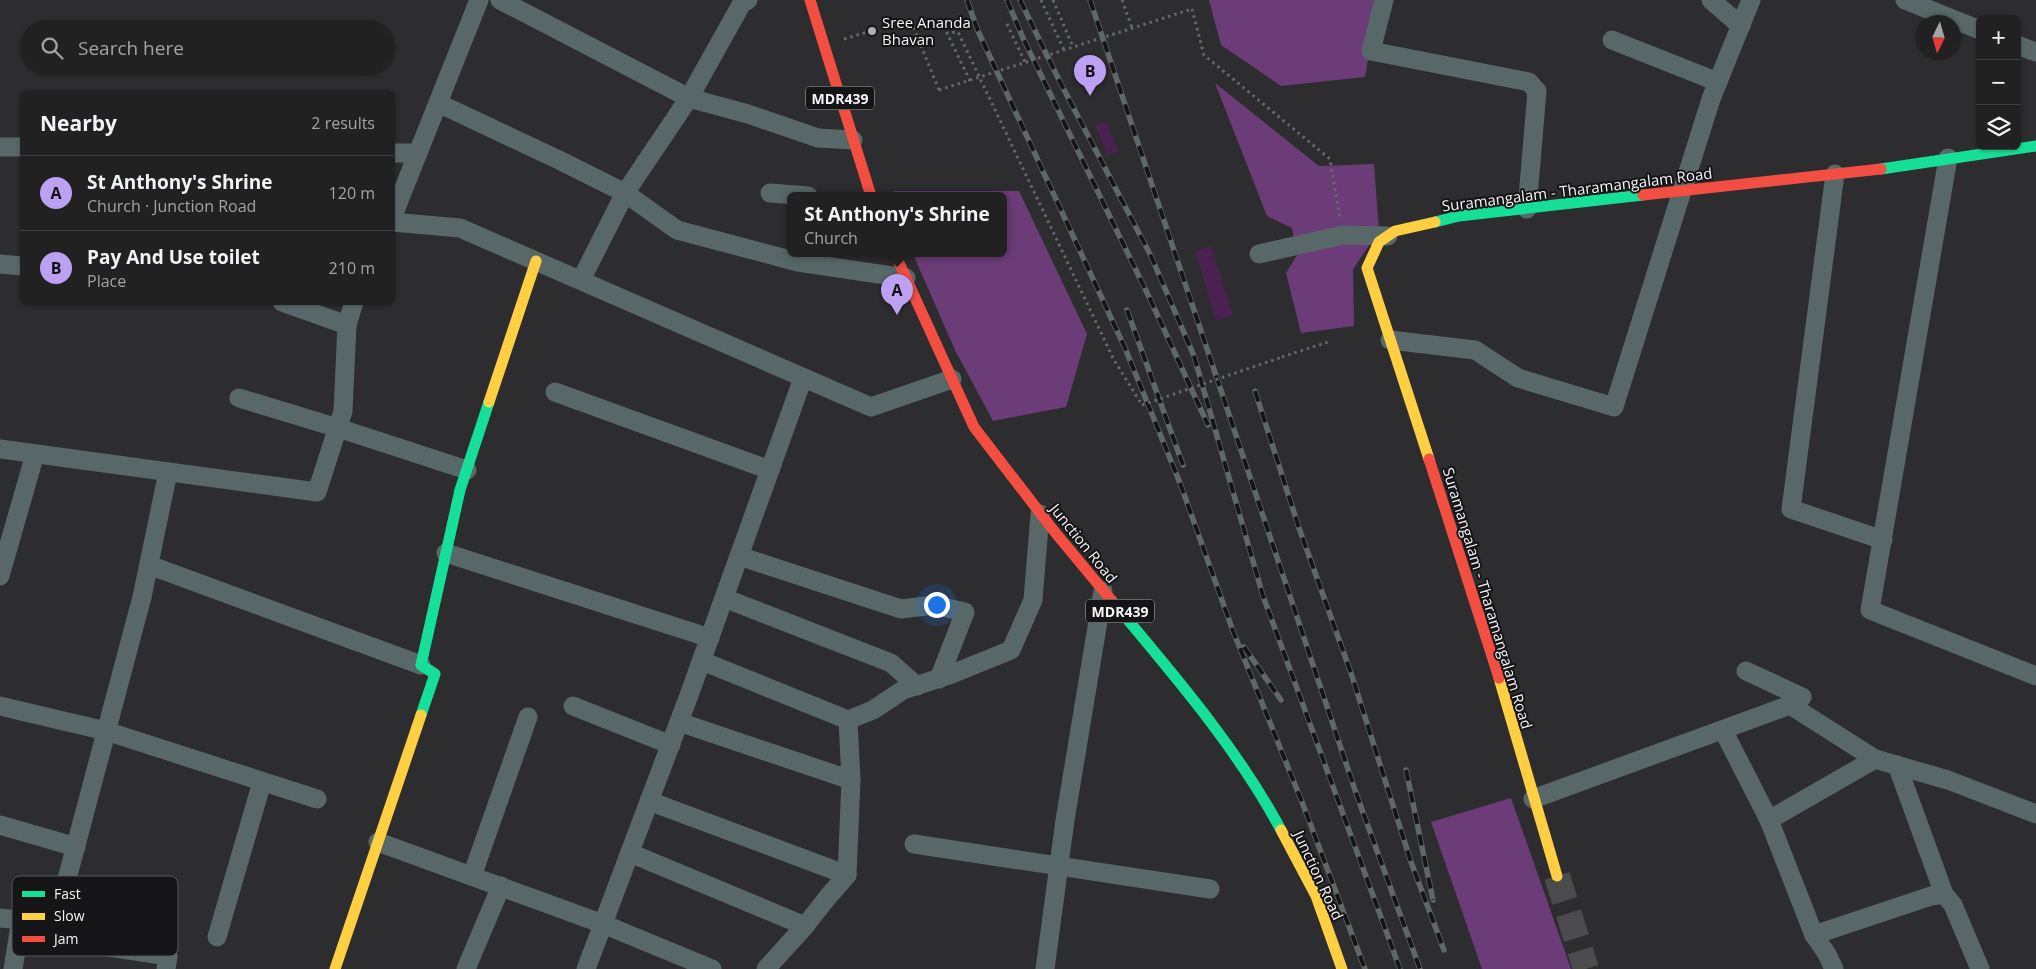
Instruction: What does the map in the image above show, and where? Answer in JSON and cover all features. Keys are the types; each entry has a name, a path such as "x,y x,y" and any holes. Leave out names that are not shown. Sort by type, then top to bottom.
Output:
{"main road":[{"name":"MDR439","path":"810,0 870,192"},
{"name":"Suramangalam - Tharamangalam Road","path":"1557,876 1490,648 1367,268 1378,242 1395,231 1459,216 1889,168 2036,146"},
{"name":"Junction Road","path":"896,257 974,427 1040,514 1199,706 1266,802 1316,896 1342,969"},
{"path":"335,969 436,674 421,665 460,490 536,261"}],"street":[{"path":"395,210 480,0"},
{"path":"500,0 689,98 748,114 818,138 853,140"},
{"path":"581,280 625,193 689,98 742,3 748,0"},
{"path":"1384,0 1371,51 1529,82 1536,91 1527,209"},
{"path":"1711,0 1741,26"},
{"path":"1390,340 1474,350 1518,378 1614,408 1718,82 1751,0"},
{"path":"1905,0 1976,28"},
{"path":"1612,40 1718,82"},
{"path":"2021,46 2036,52"},
{"path":"438,103 625,193 677,230 798,262 906,278"},
{"path":"0,147 20,147"},
{"path":"395,153 418,153"},
{"path":"1948,158 1870,610 2036,676"},
{"path":"1835,174 1791,509 1883,540"},
{"path":"770,193 787,194"},
{"path":"395,222 460,228 871,407 952,379"},
{"path":"1259,254 1343,235 1388,236"},
{"path":"0,264 20,266"},
{"path":"290,305 347,325"},
{"path":"0,449 317,492 344,411 347,325 353,305"},
{"path":"586,969 702,661 803,378"},
{"path":"555,392 770,470"},
{"path":"239,398 467,470"},
{"path":"0,576 35,454"},
{"path":"68,876 142,597 168,472"},
{"path":"702,661 848,720 873,710 903,690 940,679 1011,650 1033,600 1040,514"},
{"path":"446,553 710,638"},
{"path":"739,556 901,609 934,605 965,612 940,679"},
{"path":"149,565 421,665"},
{"path":"1045,969 1059,865 1103,591"},
{"path":"724,598 891,663 917,686"},
{"path":"1533,799 1790,705 1802,697 1746,671"},
{"path":"1790,705 1875,759 1948,780 2036,814"},
{"path":"0,706 106,731 317,800"},
{"path":"573,706 671,745"},
{"path":"472,876 528,717"},
{"path":"766,969 848,875 851,780 848,720"},
{"path":"679,722 851,780"},
{"path":"1723,730 1769,820 1814,935 1827,954 1834,969"},
{"path":"1769,820 1875,759"},
{"path":"1897,765 1944,894 1954,905 1980,969"},
{"path":"217,937 262,782"},
{"path":"649,801 848,875"},
{"path":"0,825 76,846"},
{"path":"378,842 603,924 712,969"},
{"path":"914,844 1210,889"},
{"path":"630,853 805,926"},
{"path":"466,969 501,886"},
{"path":"1814,935 1931,896 1944,894"},
{"path":"13,969 15,956"},
{"path":"166,969 168,956"}],"path":[{"path":"1041,0 1064,50"},
{"path":"1053,0 1073,47"},
{"path":"1122,0 1132,28"},
{"path":"824,45 910,19 939,90 1192,9 1204,55 1330,159 1343,235"},
{"path":"1007,24 1025,62"},
{"path":"970,81 946,34 958,32 1114,360 1142,405 1328,342"}],"shaded area":[{"path":"1209,0 1378,0 1365,77 1281,86 1221,45"},
{"path":"1215,83 1319,166 1374,164 1379,231 1353,269 1354,326 1301,333 1286,273 1297,255 1292,228 1267,216"},
{"path":"1106,121 1118,151 1108,156 1095,125"},
{"path":"1019,191 1087,334 1066,407 993,421 955,350 914,257 1007,257 1007,192 894,192"},
{"path":"1211,246 1233,315 1216,321 1195,251"},
{"path":"1511,798 1571,969 1482,969 1431,822"}],"tunnel":[{"path":"1557,876 1586,969"}],"railway":[{"path":"967,0 978,31 1125,348 1180,483 1233,631 1302,802 1365,969"},
{"path":"1007,0 1023,38 1150,299 1208,425"},
{"path":"1020,0 1061,84 1151,256 1194,356 1263,596 1400,969"},
{"path":"1090,0 1356,793 1420,969"},
{"path":"1127,310 1183,465"},
{"path":"1255,391 1299,528 1351,673 1411,862 1444,950"},
{"path":"1244,647 1281,700"},
{"path":"1406,770 1433,900"}],"traffic: fast":[{"path":"1881,169 2036,146"},
{"path":"1435,222 1459,216 1643,195"},
{"path":"421,715 435,674 421,665 460,490 489,402"},
{"path":"1112,601 1180,683 1224,740 1281,830"}],"traffic: slow":[{"path":"1429,459 1367,268 1379,242 1395,231 1435,222"},
{"path":"489,402 536,261"},
{"path":"1499,678 1557,876"},
{"path":"335,969 421,715"},
{"path":"1281,830 1316,896 1342,969"}],"traffic: jam":[{"path":"810,0 870,192"},
{"path":"1643,195 1881,169"},
{"path":"896,257 974,427 1054,531 1112,601"},
{"path":"1429,459 1499,678"}],"place":[{"name":"Sree Ananda Bhavan","path":"872,31"},
{"name":"Pay And Use toilet","path":"1090,96"},
{"name":"St Anthony's Shrine","path":"897,315"}]}
